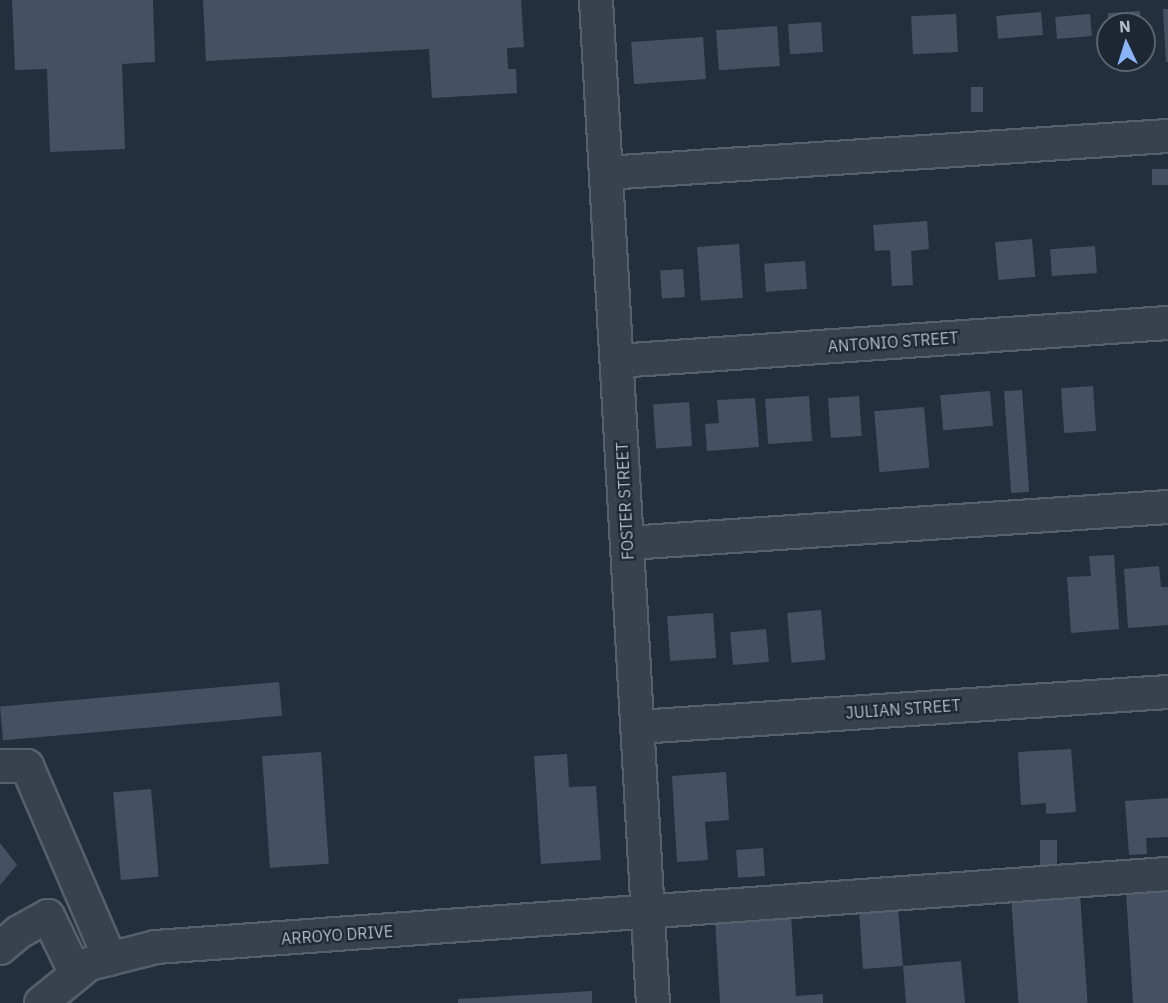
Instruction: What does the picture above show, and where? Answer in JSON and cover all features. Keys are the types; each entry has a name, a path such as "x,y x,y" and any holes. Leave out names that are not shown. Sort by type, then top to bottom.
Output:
{"street":[{"name":"FOSTER STREET","path":"596,0 653,1003"},
{"path":"606,172 1168,136"},
{"name":"ANTONIO STREET","path":"617,361 1168,323"},
{"path":"628,543 1168,507"},
{"name":"JULIAN STREET","path":"638,727 1168,692"},
{"path":"0,766 27,766 110,958"},
{"name":"ARROYO DRIVE","path":"41,1003 89,964 156,947 1168,874"},
{"path":"0,948 19,932 84,898"},
{"path":"48,916 75,974"}],"building":[{"path":"12,0 153,0 155,62 122,64 125,149 50,152 47,69 15,70"},
{"path":"203,0 521,0 524,47 507,48 508,69 516,69 517,93 432,98 429,49 206,61"},
{"path":"1163,9 1168,9 1168,62 1166,62"},
{"path":"1041,12 1043,35 998,39 996,16"},
{"path":"956,14 958,52 913,54 911,16"},
{"path":"1090,14 1092,36 1057,39 1055,17"},
{"path":"821,22 823,52 790,54 788,24"},
{"path":"777,26 780,66 719,70 716,30"},
{"path":"703,37 706,79 634,84 631,42"},
{"path":"971,87 983,87 983,112 971,112"},
{"path":"1152,169 1168,169 1168,185 1152,185"},
{"path":"927,221 929,249 911,251 913,285 892,286 890,250 875,251 873,225"},
{"path":"1032,239 1035,277 998,280 995,242"},
{"path":"739,244 743,298 701,301 697,247"},
{"path":"1095,246 1097,273 1052,276 1050,249"},
{"path":"805,261 807,289 766,292 764,264"},
{"path":"683,269 685,297 662,299 660,271"},
{"path":"1093,386 1096,431 1064,433 1061,388"},
{"path":"1022,390 1029,492 1011,493 1004,391"},
{"path":"990,391 993,426 943,430 940,395"},
{"path":"809,396 812,441 768,444 765,399"},
{"path":"859,396 862,436 831,438 828,398"},
{"path":"755,398 759,447 707,451 705,424 719,423 717,400"},
{"path":"689,402 692,446 656,448 653,405"},
{"path":"924,407 929,468 880,472 874,411"},
{"path":"1114,555 1119,629 1071,633 1067,577 1091,576 1089,556"},
{"path":"1159,566 1161,587 1168,587 1168,625 1128,628 1124,569"},
{"path":"821,610 825,660 791,663 787,613"},
{"path":"713,613 716,658 670,661 667,616"},
{"path":"766,629 769,662 733,665 730,632"},
{"path":"279,682 282,716 3,740 0,706"},
{"path":"1071,749 1076,812 1046,814 1046,803 1021,805 1018,752"},
{"path":"321,752 329,864 270,868 262,756"},
{"path":"567,754 569,787 596,786 601,860 541,864 534,756"},
{"path":"726,772 729,820 705,822 708,860 677,862 672,776"},
{"path":"151,789 159,877 121,880 113,792"},
{"path":"1168,798 1168,837 1146,838 1147,854 1129,855 1125,801"},
{"path":"1040,840 1057,840 1057,865 1040,865"},
{"path":"0,843 17,865 0,885"},
{"path":"763,848 765,876 738,878 736,850"},
{"path":"1168,890 1168,1003 1133,1003 1126,892"},
{"path":"1080,894 1088,1003 1018,1003 1011,899"},
{"path":"898,908 903,966 863,969 859,911"},
{"path":"791,914 796,996 823,994 823,1003 720,1003 715,919"},
{"path":"961,961 965,1003 906,1003 903,966"},
{"path":"592,991 592,1003 458,1003 458,999"}]}
